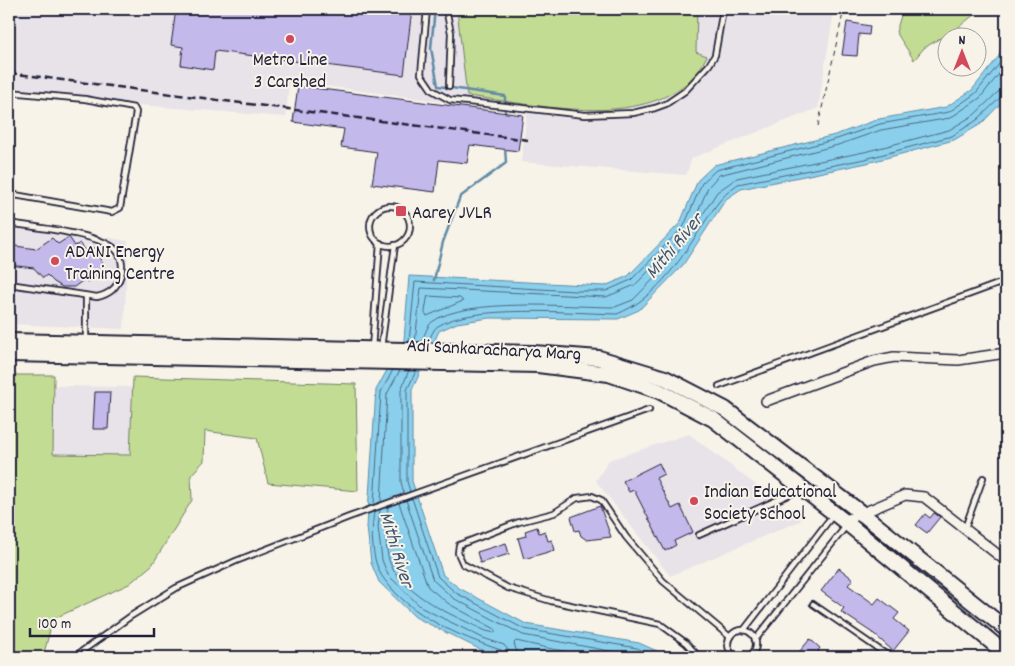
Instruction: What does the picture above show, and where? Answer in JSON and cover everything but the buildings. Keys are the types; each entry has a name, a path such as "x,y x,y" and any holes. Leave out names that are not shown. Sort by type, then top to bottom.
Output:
{"main road":[{"name":"Adi Sankaracharya Marg","path":"9,341 534,353 599,358 664,378 725,409 860,512 1006,629"},
{"name":"Adi Sankaracharya Marg","path":"9,354 538,365 609,374 659,392 713,419 842,519 1006,654"}],"street":[{"path":"766,401 874,361 894,357 958,360 1006,353"},
{"path":"842,519 905,495 924,497 1006,561"}],"lane":[{"path":"427,9 421,74 432,90 450,100 585,115 644,111 666,104 685,91 702,74 715,55 723,9"},
{"path":"446,9 451,33 449,86"},
{"path":"9,92 85,99 134,108 136,112 120,208 117,211 112,212 9,194"},
{"path":"390,206 403,211 410,224 406,237 394,245 380,243 373,237 370,223 377,211 390,206"},
{"path":"9,223 93,238 109,244 118,251 123,268 117,286 107,295 97,297 9,284"},
{"path":"376,349 380,243"},
{"path":"376,349 394,245"},
{"path":"719,386 1006,282"},
{"path":"86,296 86,344"},
{"path":"74,657 131,616 176,588 244,558 349,517 649,410"},
{"path":"965,528 983,478"},
{"path":"699,535 803,488"},
{"path":"700,657 686,643 660,624 551,601 508,588 463,564 458,553 459,546 467,541 519,522 554,513 577,498 592,496 601,500 626,537 663,581 730,637"},
{"path":"756,657 751,654 739,657 730,655 728,645 730,637 736,632 744,630 842,519"},
{"path":"755,640 842,519"},
{"path":"813,604 890,657"},
{"path":"744,630 751,633 755,640 755,647 751,654"}],"path":[{"path":"818,126 844,9"}],"shaded area":[{"path":"9,9 837,9 833,17 818,108 692,158 686,175 521,162 527,113 289,81 286,117 140,105 9,88"},
{"path":"9,221 128,241 124,329 9,324"},
{"path":"54,386 133,387 130,455 52,454"},
{"name":"Indian Educational Society School","path":"689,434 802,520 670,576 596,481 609,460"}],"green space":[{"path":"457,9 697,9 696,52 707,56 695,76 672,93 646,103 617,109 555,108 467,96"},
{"path":"903,9 981,9 957,28 938,28 938,39 924,48 914,60 896,32"},
{"path":"9,375 54,375 53,454 130,455 133,377 356,384 358,491 268,483 257,438 205,431 204,461 191,475 192,500 152,565 129,584 53,619 44,653 38,657 9,657"}],"water":[{"name":"Mithi River","path":"1006,29 1006,98 981,124 954,140 867,163 741,189 726,199 683,265 639,310 618,319 489,318 457,323 439,331 412,390 412,481 443,575 459,588 526,624 639,643 657,651 664,657 506,657 479,649 415,617 379,582 371,563 367,527 376,390 404,340 409,276 605,286 628,276 680,223 698,180 714,165 835,135 879,119 946,107 972,90 982,78 988,78 988,70 999,56"}],"waterway":[{"path":"435,9 431,48 438,86 505,96 505,114"},
{"path":"434,280 443,242 460,197 506,163 505,147"}],"railway":[{"path":"9,73 528,140"}],"place":[{"name":"Metro Line 3 Carshed","path":"290,39"},
{"name":"Aarey JVLR","path":"401,211"},
{"name":"ADANI Energy Training Centre","path":"55,261"},
{"name":"Indian Educational Society School","path":"694,501"}]}
